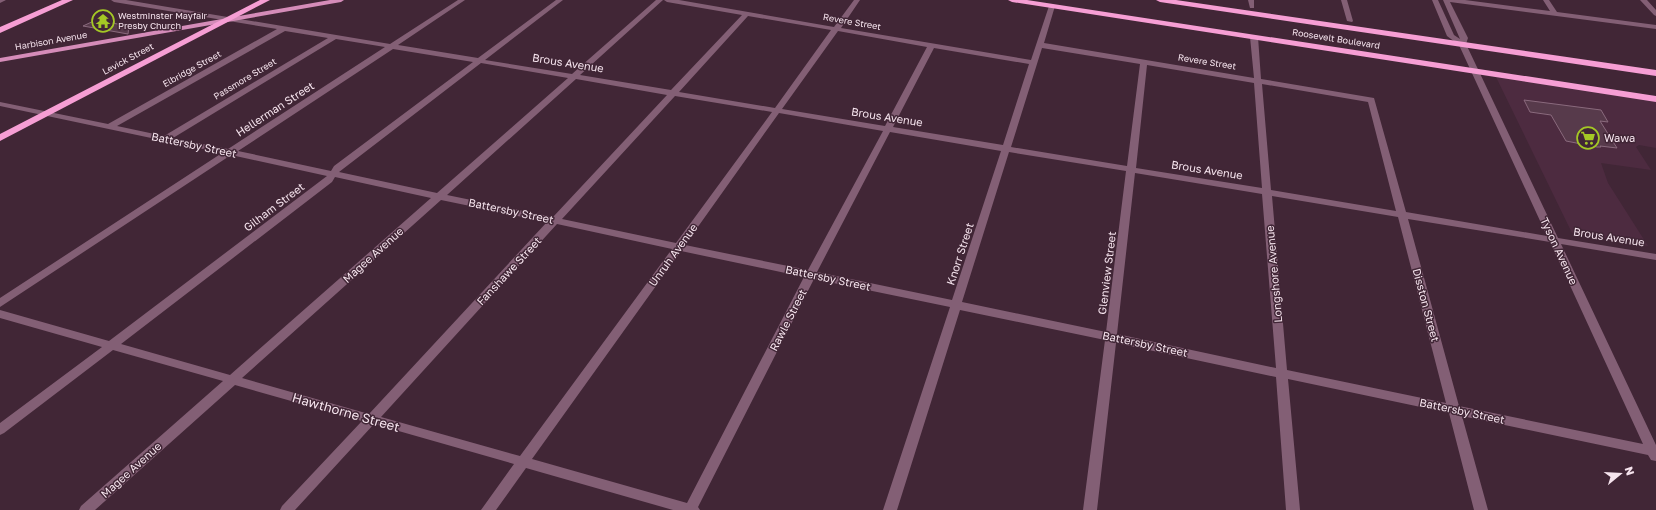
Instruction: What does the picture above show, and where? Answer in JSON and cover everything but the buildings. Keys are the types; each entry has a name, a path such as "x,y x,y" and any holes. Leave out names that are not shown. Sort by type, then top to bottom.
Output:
{"highway":[{"path":"0,30 69,0"},
{"name":"Levick Street","path":"0,138 266,0"},
{"name":"Roosevelt Boulevard","path":"1012,0 1054,3 1473,67 1656,99"},
{"name":"Roosevelt Boulevard","path":"1160,0 1656,67"},
{"name":"Roosevelt Boulevard","path":"1202,0 1252,4 1350,21 1451,36 1463,41 1576,61 1656,73"},
{"name":"Roosevelt Boulevard","path":"1054,3 1254,37 1656,91"},
{"path":"1576,61 1656,67"}],"main road":[{"name":"Harbison Avenue","path":"0,60 341,0"}],"street":[{"name":"Brous Avenue","path":"114,0 1656,257"},
{"name":"Hellerman Street","path":"0,303 462,0"},
{"name":"Gilham Street","path":"0,430 329,180 341,165 560,0"},
{"name":"Magee Avenue","path":"86,510 660,0"},
{"name":"Revere Street","path":"667,0 1034,63"},
{"name":"Unruh Avenue","path":"488,510 857,0"},
{"path":"1344,0 1350,21"},
{"path":"1435,0 1451,36"},
{"name":"Tyson Avenue","path":"1446,0 1473,67 1655,454"},
{"path":"1450,0 1656,27"},
{"path":"1546,0 1555,14"},
{"path":"1643,0 1653,7 1656,14"},
{"name":"Knorr Street","path":"890,510 1054,3"},
{"name":"Fanshawe Street","path":"287,510 746,14"},
{"name":"Elbridge Street","path":"109,127 285,28"},
{"name":"Passmore Street","path":"165,139 335,37"},
{"name":"Longshore Avenue","path":"1254,37 1293,510"},
{"name":"Revere Street","path":"1040,45 1371,100"},
{"name":"Rawle Street","path":"691,510 811,274 932,46"},
{"name":"Glenview Street","path":"1090,510 1144,62"},
{"name":"Disston Street","path":"1371,100 1481,510"},
{"name":"Battersby Street","path":"0,104 1454,409 1655,454"},
{"name":"Hawthorne Street","path":"0,314 691,510"}],"shaded area":[{"path":"1496,77 1656,100 1656,148 1639,145 1636,147 1651,170 1601,163 1608,183 1648,246 1572,233"}],"place":[{"name":"Westminster Mayfair Presby Church","path":"103,21"},
{"name":"Wawa","path":"1588,138"}]}
